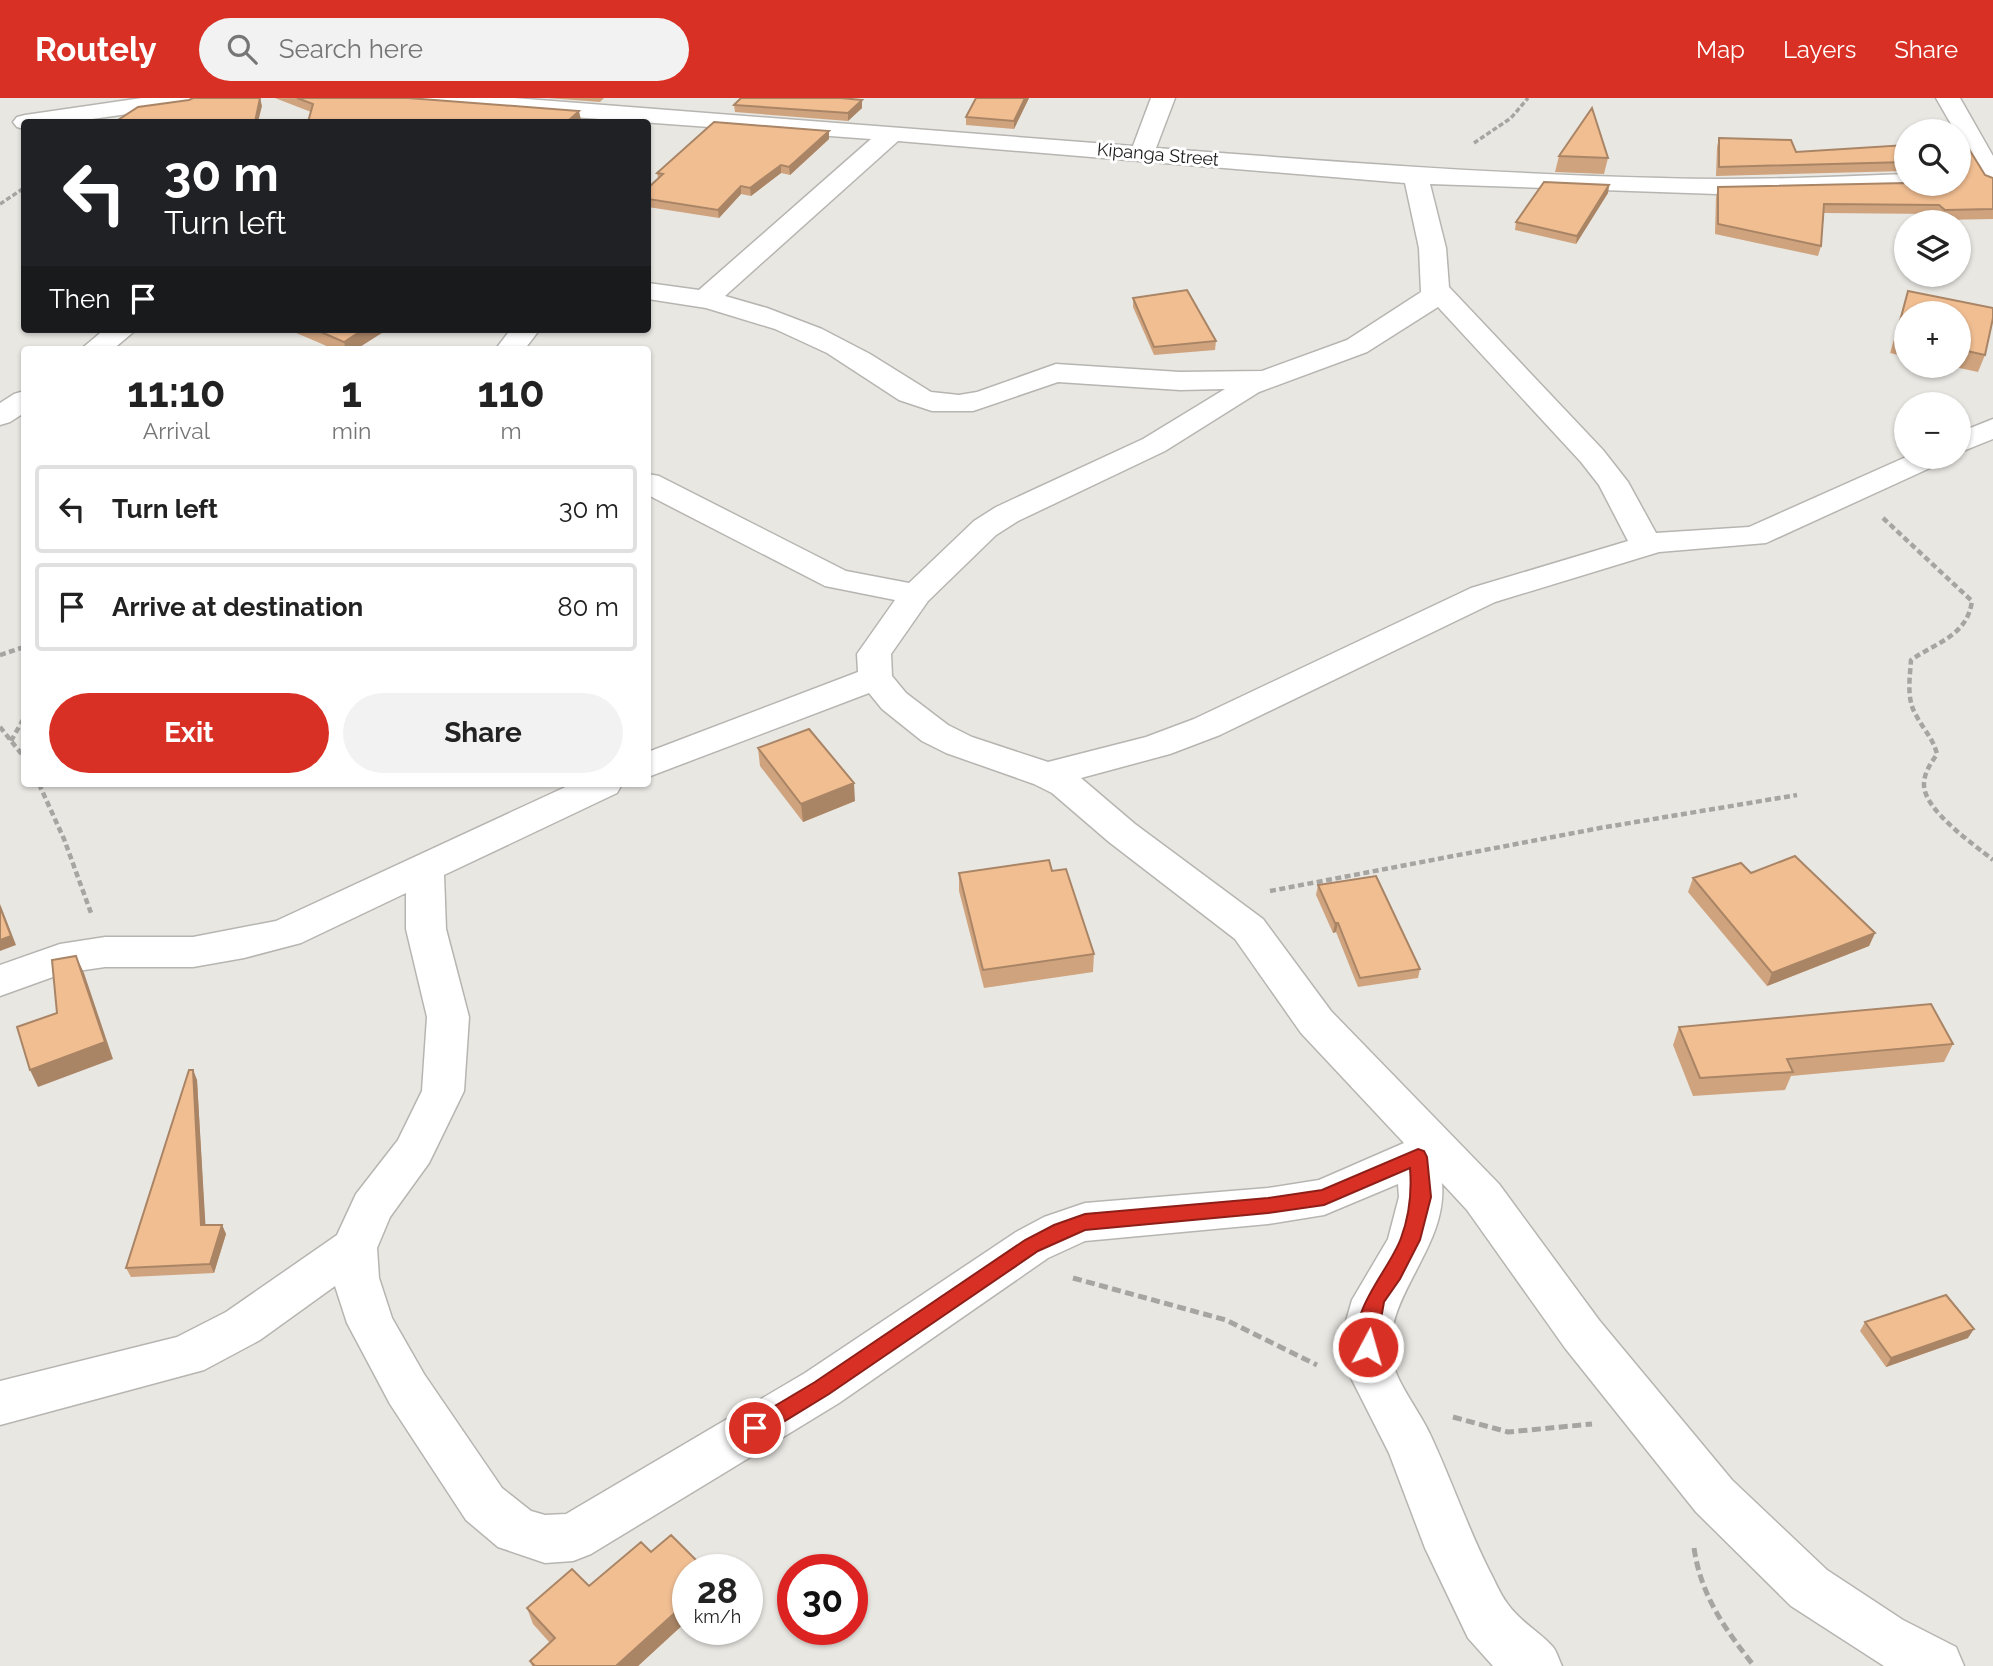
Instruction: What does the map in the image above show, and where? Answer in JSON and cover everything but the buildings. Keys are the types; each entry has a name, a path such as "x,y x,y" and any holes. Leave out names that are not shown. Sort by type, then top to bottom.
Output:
{"street":[{"path":"52,119 191,98"},
{"path":"1142,153 1163,98"},
{"path":"1948,98 1984,176"},
{"name":"Kipanga Street","path":"413,104 656,106 893,133 1422,176 1717,187 1894,182"},
{"path":"0,126 21,123"},
{"path":"704,300 893,133"},
{"path":"1422,176 1435,288 1426,303 1357,346 1267,379 1226,399 1154,445 1007,514 985,528 916,594 885,635 874,654 875,678 894,701 935,733 958,745 1047,775 1086,800 1122,833 1249,929 1317,1022 1428,1152 1483,1197 1582,1334 1714,1496 1809,1588 1884,1638 1937,1666"},
{"path":"1435,288 1592,456 1613,482 1647,546"},
{"path":"651,291 704,300 774,319 809,333 861,360 894,385 933,403 979,402 1036,378 1056,373 1180,381 1267,379"},
{"path":"100,346 117,333"},
{"path":"0,415 21,402"},
{"path":"1971,438 1993,428"},
{"path":"1047,775 1157,746 1207,727 1483,595 1647,546 1755,536 1904,469"},
{"path":"651,485 837,579 916,594"},
{"path":"651,764 875,678"},
{"path":"0,981 60,959 106,952 193,952 244,944 288,933 598,787"},
{"path":"425,867 426,929 448,1017 443,1091 414,1151 372,1207 354,1248 356,1278 370,1323 407,1389 484,1504 516,1530 545,1539 573,1536 622,1509 822,1388 1008,1262 1060,1230 1085,1222 1268,1206 1324,1198 1428,1152"},
{"path":"1428,1152 1421,1197 1410,1240 1376,1300 1368,1328 1369,1366 1411,1446 1451,1548 1487,1620 1507,1644 1535,1666"},
{"path":"0,1403 187,1355 243,1326 354,1248"}],"path":[{"path":"1422,176 1497,129 1528,98"},
{"path":"0,204 21,190"},
{"path":"1853,492 1972,601 1972,614 1963,628 1940,646 1911,660 1911,702 1914,713 1935,743 1937,754 1930,764 1923,786 1926,794 1943,816 1993,860"},
{"path":"0,655 21,648"},
{"path":"11,741 21,723"},
{"path":"0,727 21,753"},
{"path":"40,787 64,839 106,952"},
{"path":"1215,904 1303,883 1797,795"},
{"path":"1008,1262 1226,1320 1384,1398 1508,1432 1567,1428 1648,1415"},
{"path":"1693,1535 1695,1561 1708,1604 1754,1666"}],"route":[{"path":"755,1428 822,1388 1032,1245 1060,1230 1085,1222 1268,1206 1324,1198 1418,1157 1421,1197 1410,1240 1376,1300 1368,1328 1368,1347"}]}
